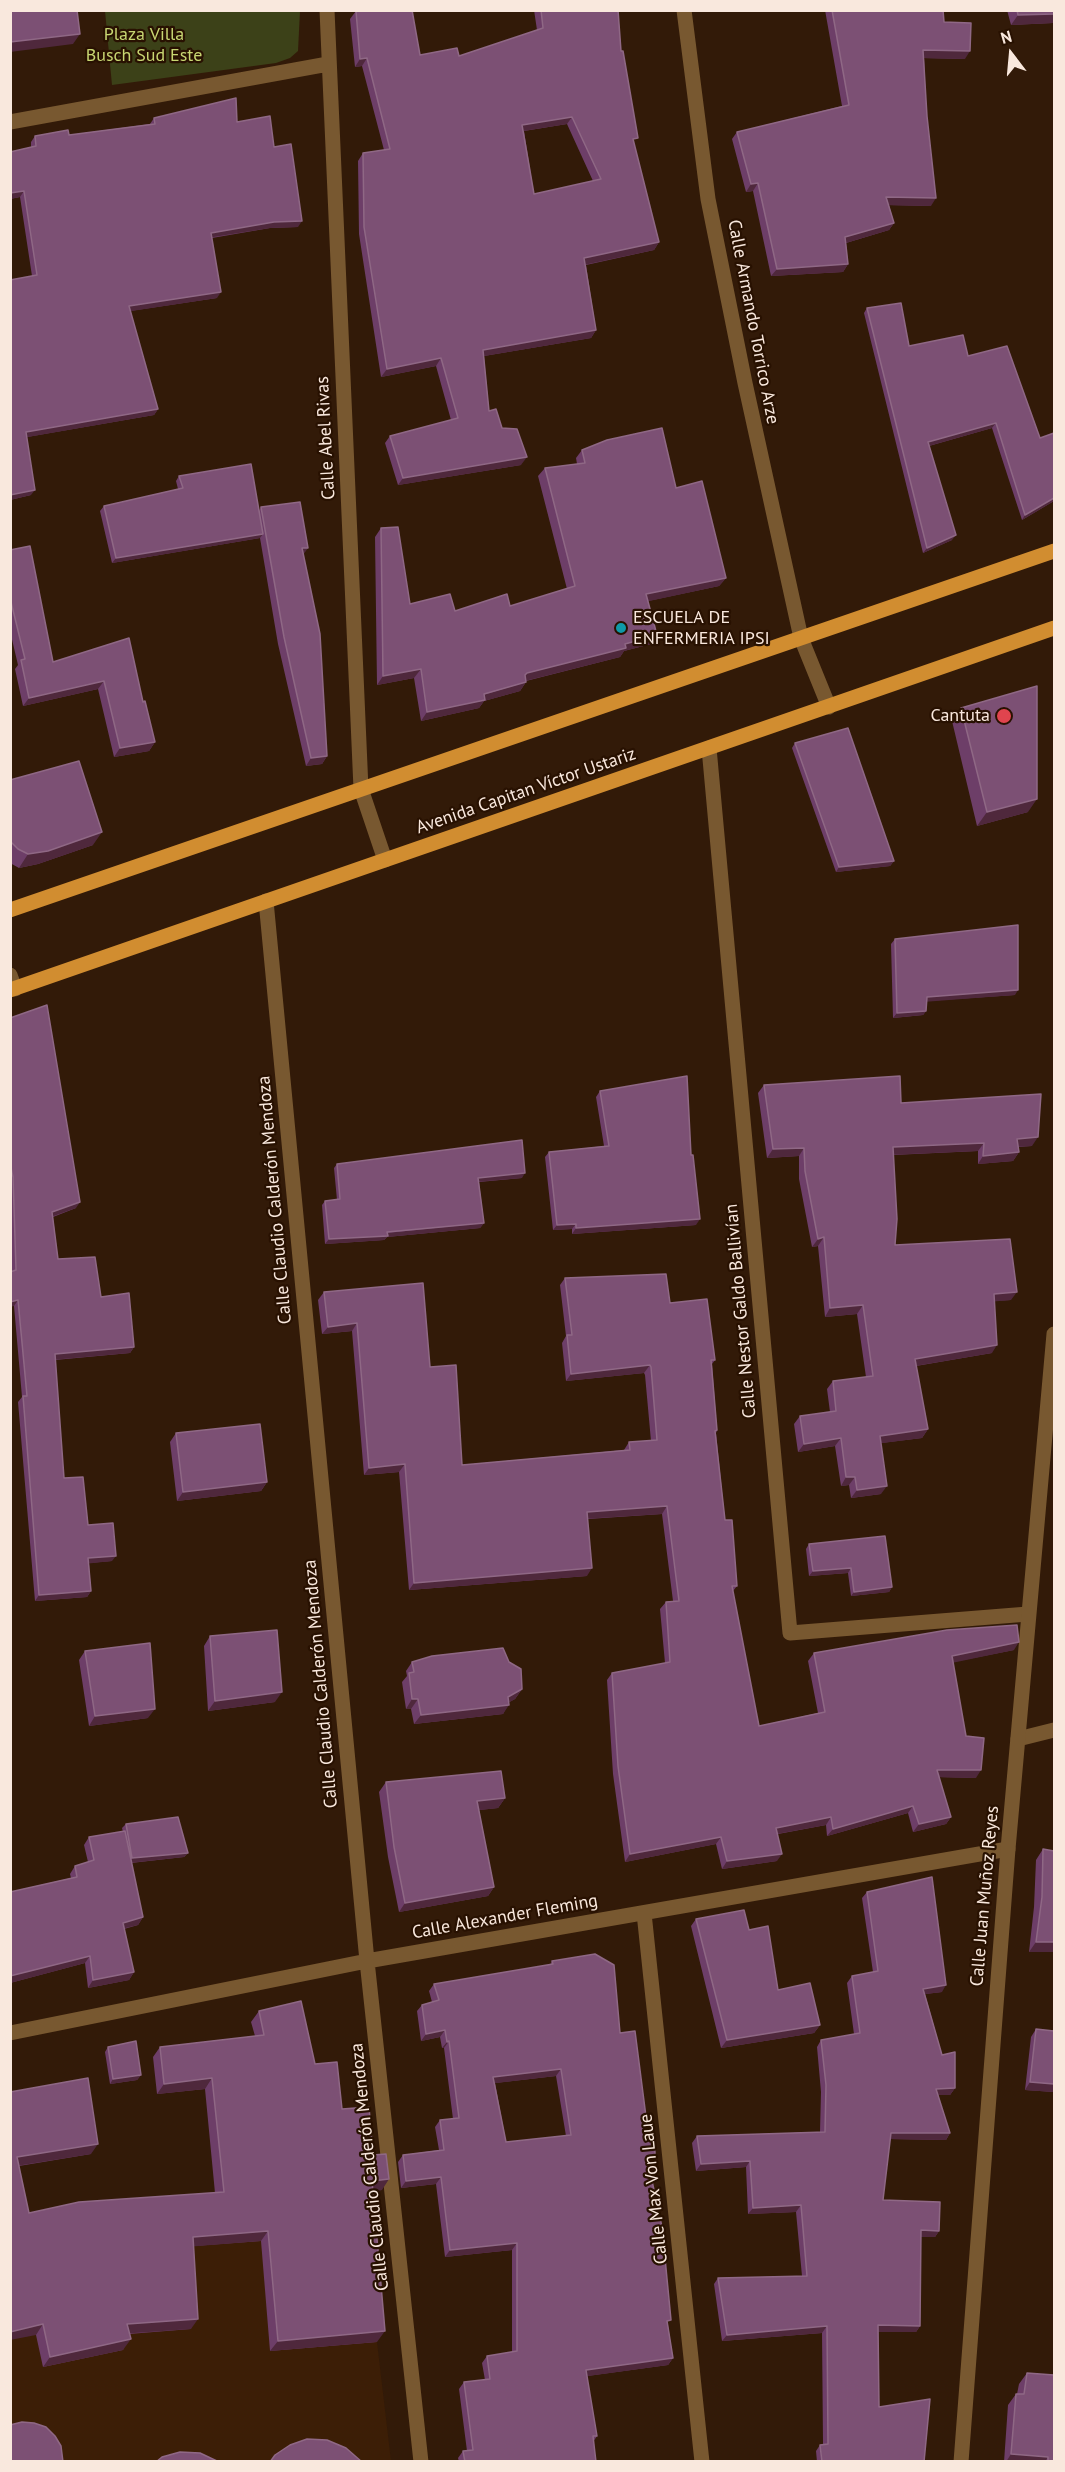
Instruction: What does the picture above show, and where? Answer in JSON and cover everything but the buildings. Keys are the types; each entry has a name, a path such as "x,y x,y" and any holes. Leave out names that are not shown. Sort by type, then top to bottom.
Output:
{"main road":[{"path":"10,910 1054,550"},
{"name":"Avenida Capitan Víctor Ustariz","path":"12,985 266,901 1054,628"}],"street":[{"name":"Calle Armando Torrico Arze","path":"684,10 708,199 745,383 801,638 829,707"},
{"name":"Calle Abel Rivas","path":"328,11 328,64 362,789 385,860"},
{"path":"10,122 328,64"},
{"name":"Calle Nestor Galdo Ballivían","path":"709,748 790,1633 1028,1614"},
{"name":"Calle Claudio Calderón Mendoza","path":"266,901 367,1961 421,2462"},
{"name":"Calle Juan Muñoz Reyes","path":"961,2462 1008,1849 1028,1614 1052,1390 1054,1334"},
{"path":"1018,1738 1054,1730"},
{"name":"Calle Alexander Fleming","path":"10,2033 367,1961 1008,1849"},
{"name":"Calle Max Von Laue","path":"644,1912 702,2462"}],"shaded area":[{"path":"257,2200 377,2342 391,2461 11,2462 11,2306"}],"green space":[{"name":"Plaza Villa Busch Sud Este","path":"105,11 300,11 298,51 290,58 276,63 112,85"}],"place":[{"name":"ESCUELA DE ENFERMERIA IPSI","path":"621,628"},
{"name":"Cantuta","path":"1004,716"}]}
